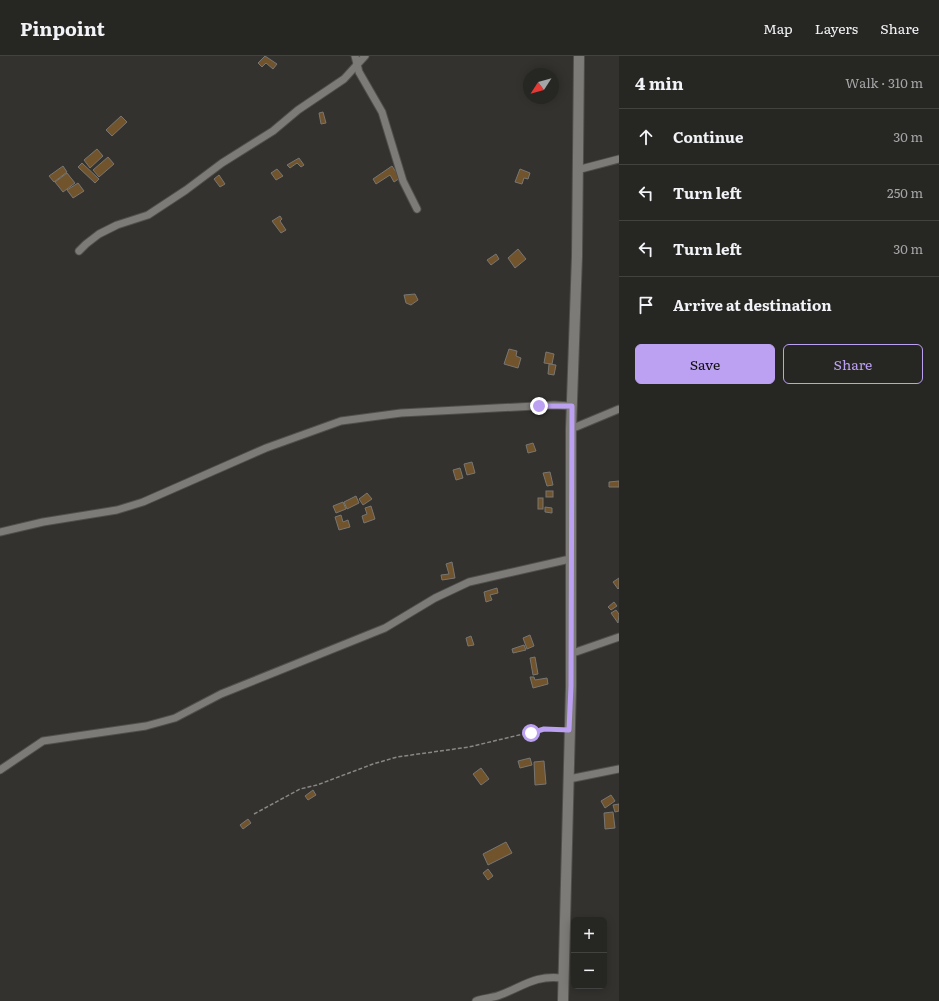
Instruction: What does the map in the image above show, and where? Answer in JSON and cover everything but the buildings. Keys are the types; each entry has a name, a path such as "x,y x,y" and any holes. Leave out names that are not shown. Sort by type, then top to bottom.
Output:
{"main road":[{"path":"563,1001 562,978 569,779 571,429 577,256 578,56"}],"street":[{"path":"355,56 357,66 382,112 403,181 417,209"},
{"path":"79,251 95,236 117,225 148,214 186,190 209,171 273,131 298,110 344,80 365,56"},
{"path":"577,170 619,159"},
{"path":"0,532 43,522 117,510 143,502 266,448 342,421 401,413 554,405 572,406"},
{"path":"571,429 619,409"},
{"path":"0,770 43,741 146,726 175,718 227,692 385,628 435,598 469,582 570,559"},
{"path":"570,654 619,637"},
{"path":"569,779 619,769"},
{"path":"476,1001 499,996 524,983 542,977 562,978"}],"path":[{"path":"254,814 300,789 317,785 373,764 397,757 469,747 544,729 569,730"}],"route":[{"path":"531,733 544,729 569,730 571,686 570,530 572,406 539,406"}]}
